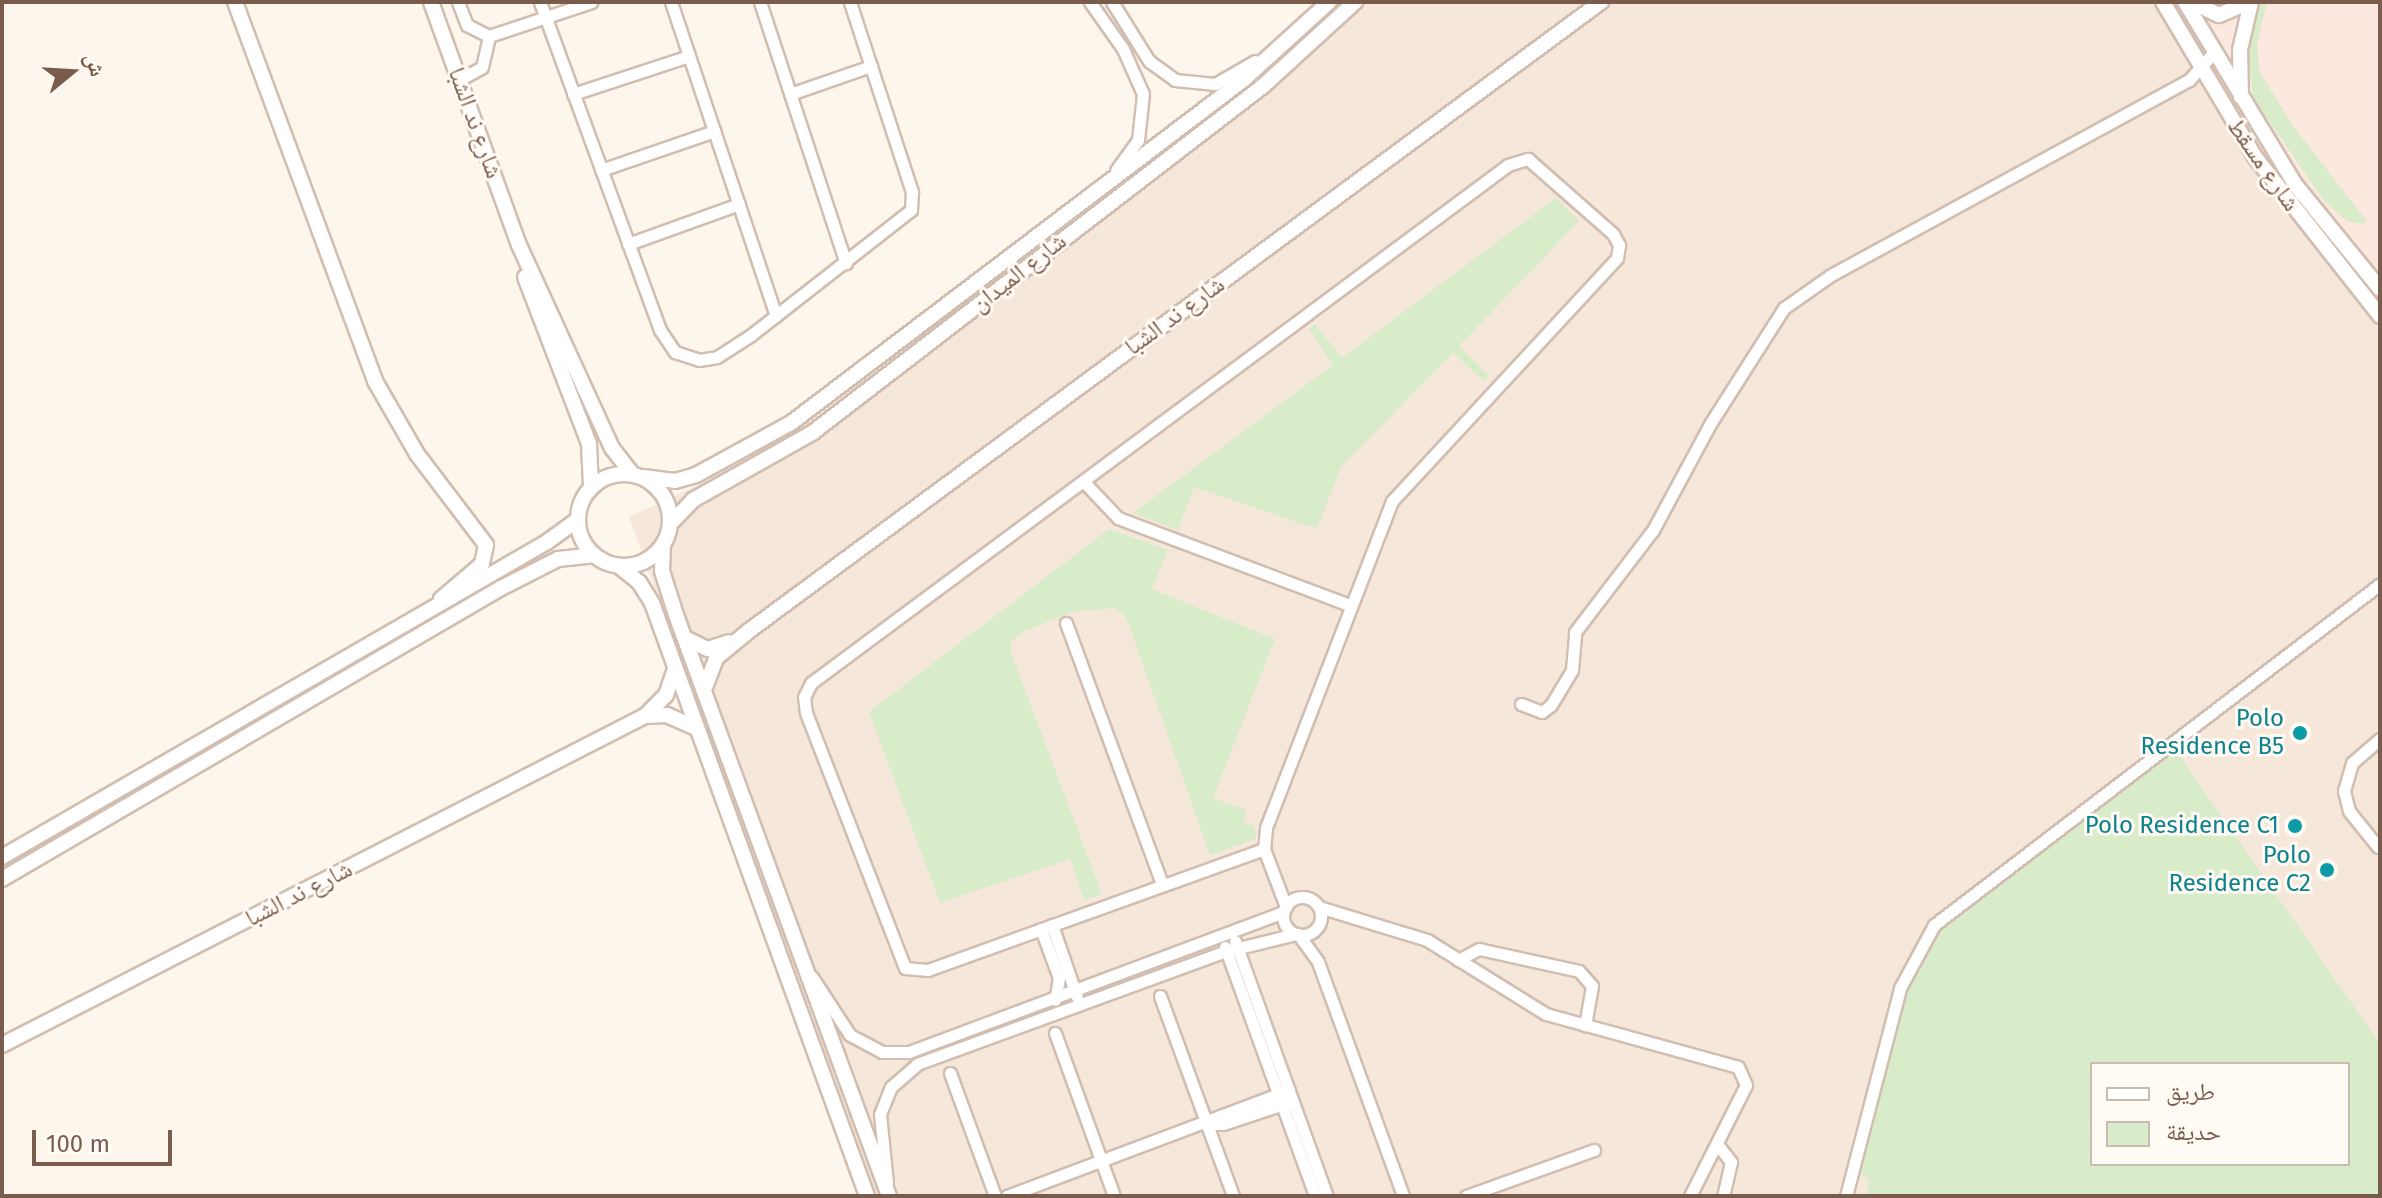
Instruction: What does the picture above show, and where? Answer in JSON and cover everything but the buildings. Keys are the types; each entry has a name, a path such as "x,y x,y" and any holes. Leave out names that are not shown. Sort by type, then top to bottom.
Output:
{"street":[{"path":"235,2 375,381 417,454 484,539 482,564 441,599"},
{"name":"شارع ند الشبا","path":"431,2 519,245 612,448 637,476"},
{"path":"458,2 471,30 489,36 591,2"},
{"path":"540,2 663,338 682,356 717,357 846,263 907,215 913,204 850,2"},
{"path":"671,2 776,316"},
{"path":"760,2 846,263"},
{"path":"1090,2 1138,76 1145,104 1134,149 1095,194"},
{"path":"1112,2 1149,61 1183,83 1223,81 1283,45"},
{"name":"شارع الميدان","path":"637,476 686,479 770,436 1095,194 1283,45 1329,2"},
{"name":"شارع الميدان","path":"670,524 693,500 812,433 1263,86 1355,2"},
{"name":"شارع ند الشبا","path":"704,690 716,658 750,630 1601,2"},
{"name":"شارع مسقط","path":"2163,2 2201,71 2277,189 2380,316"},
{"name":"شارع مسقط","path":"2185,2 2294,183 2380,289"},
{"path":"2192,2 2219,15 2250,2"},
{"path":"2242,101 2240,50 2250,2"},
{"path":"459,80 482,67 489,36"},
{"path":"1521,704 1542,712 1551,705 1572,670 1575,632 1653,530 1710,424 1784,308 1823,280 2201,71 2213,53"},
{"path":"573,94 689,56"},
{"path":"790,94 871,66"},
{"path":"601,170 714,131"},
{"path":"1264,849 928,970 905,968 804,697 817,678 1508,165 1521,159 1535,161 1613,234 1619,245 1617,258 1398,492 1350,605 1264,835 1264,849 1278,879 1286,925 1297,934 1318,962"},
{"path":"628,244 739,204"},
{"name":"شارع ند الشبا","path":"519,245 527,285 589,444 591,487"},
{"path":"2,857 441,599 547,542 577,520 591,487 609,475 637,476 664,497 670,524 663,544 662,571 888,1194"},
{"path":"1083,481 1118,518 1350,605"},
{"path":"577,520 582,539 594,555 619,566 649,596 867,1196"},
{"path":"619,566 644,562 663,544"},
{"path":"2,879 501,588 558,559 594,555"},
{"path":"1846,1196 1900,988 1934,925 2380,584"},
{"path":"1066,623 1162,884"},
{"name":"شارع ند الشبا","path":"685,638 700,648 716,648 750,630"},
{"path":"645,716 666,695 675,669"},
{"path":"645,716 667,715 696,728"},
{"name":"شارع ند الشبا","path":"2,1045 645,716"},
{"path":"2379,849 2349,811 2344,791 2352,763 2380,740"},
{"path":"1278,879 1319,907 1350,919 1421,938 1529,1007 1738,1067 1746,1085 1690,1196"},
{"path":"888,1194 878,1121 891,1087 917,1064 1230,943 1305,898"},
{"path":"1319,907 1316,929 1318,962 1403,1196"},
{"path":"809,973 844,1030 864,1045 891,1054 937,1044 1076,992 1230,943 1297,934 1350,919"},
{"path":"1024,1023 1073,1000 1076,992 1046,927"},
{"path":"1046,927 1059,978 1055,1000"},
{"path":"1230,943 1286,1098 1327,1196"},
{"path":"1458,960 1479,949 1585,975 1592,993 1585,1025"},
{"path":"1160,996 1233,1196"},
{"path":"1055,1033 1114,1196"},
{"path":"950,1073 995,1196"},
{"path":"1007,1196 1286,1098"},
{"path":"1286,1098 1315,1196"},
{"path":"1717,1144 1731,1158 1723,1196"},
{"path":"1466,1196 1594,1150"}],"shaded area":[{"path":"1341,2 2380,2 2380,1196 875,1196 629,517 722,474 815,418 1277,62"},
{"path":"2174,2 2380,2 2380,280 2258,124"}],"green space":[{"path":"2260,2 2267,2 2257,44 2259,71 2294,127 2367,221 2363,224 2348,222 2324,201 2253,98 2248,50"},
{"path":"1556,198 1579,221 1459,346 1489,376 1484,381 1453,353 1341,467 1317,529 1194,487 1178,530 1133,513 1333,365 1309,329 1315,324 1342,358"},
{"path":"1109,529 1168,550 1152,589 1275,639 1213,798 1246,810 1244,822 1255,826 1256,839 1210,855 1126,617 1115,608 1071,612 1023,632 1011,642 1011,653 1102,894 1084,900 1070,859 940,903 869,712"},
{"path":"2174,748 2380,1044 2380,1196 1866,1196 1869,1181 1860,1173 1907,985 1940,926"}],"place":[{"name":"Polo Residence B5","path":"2300,733"},
{"name":"Polo Residence C1","path":"2295,826"},
{"name":"Polo Residence C2","path":"2327,870"}]}
